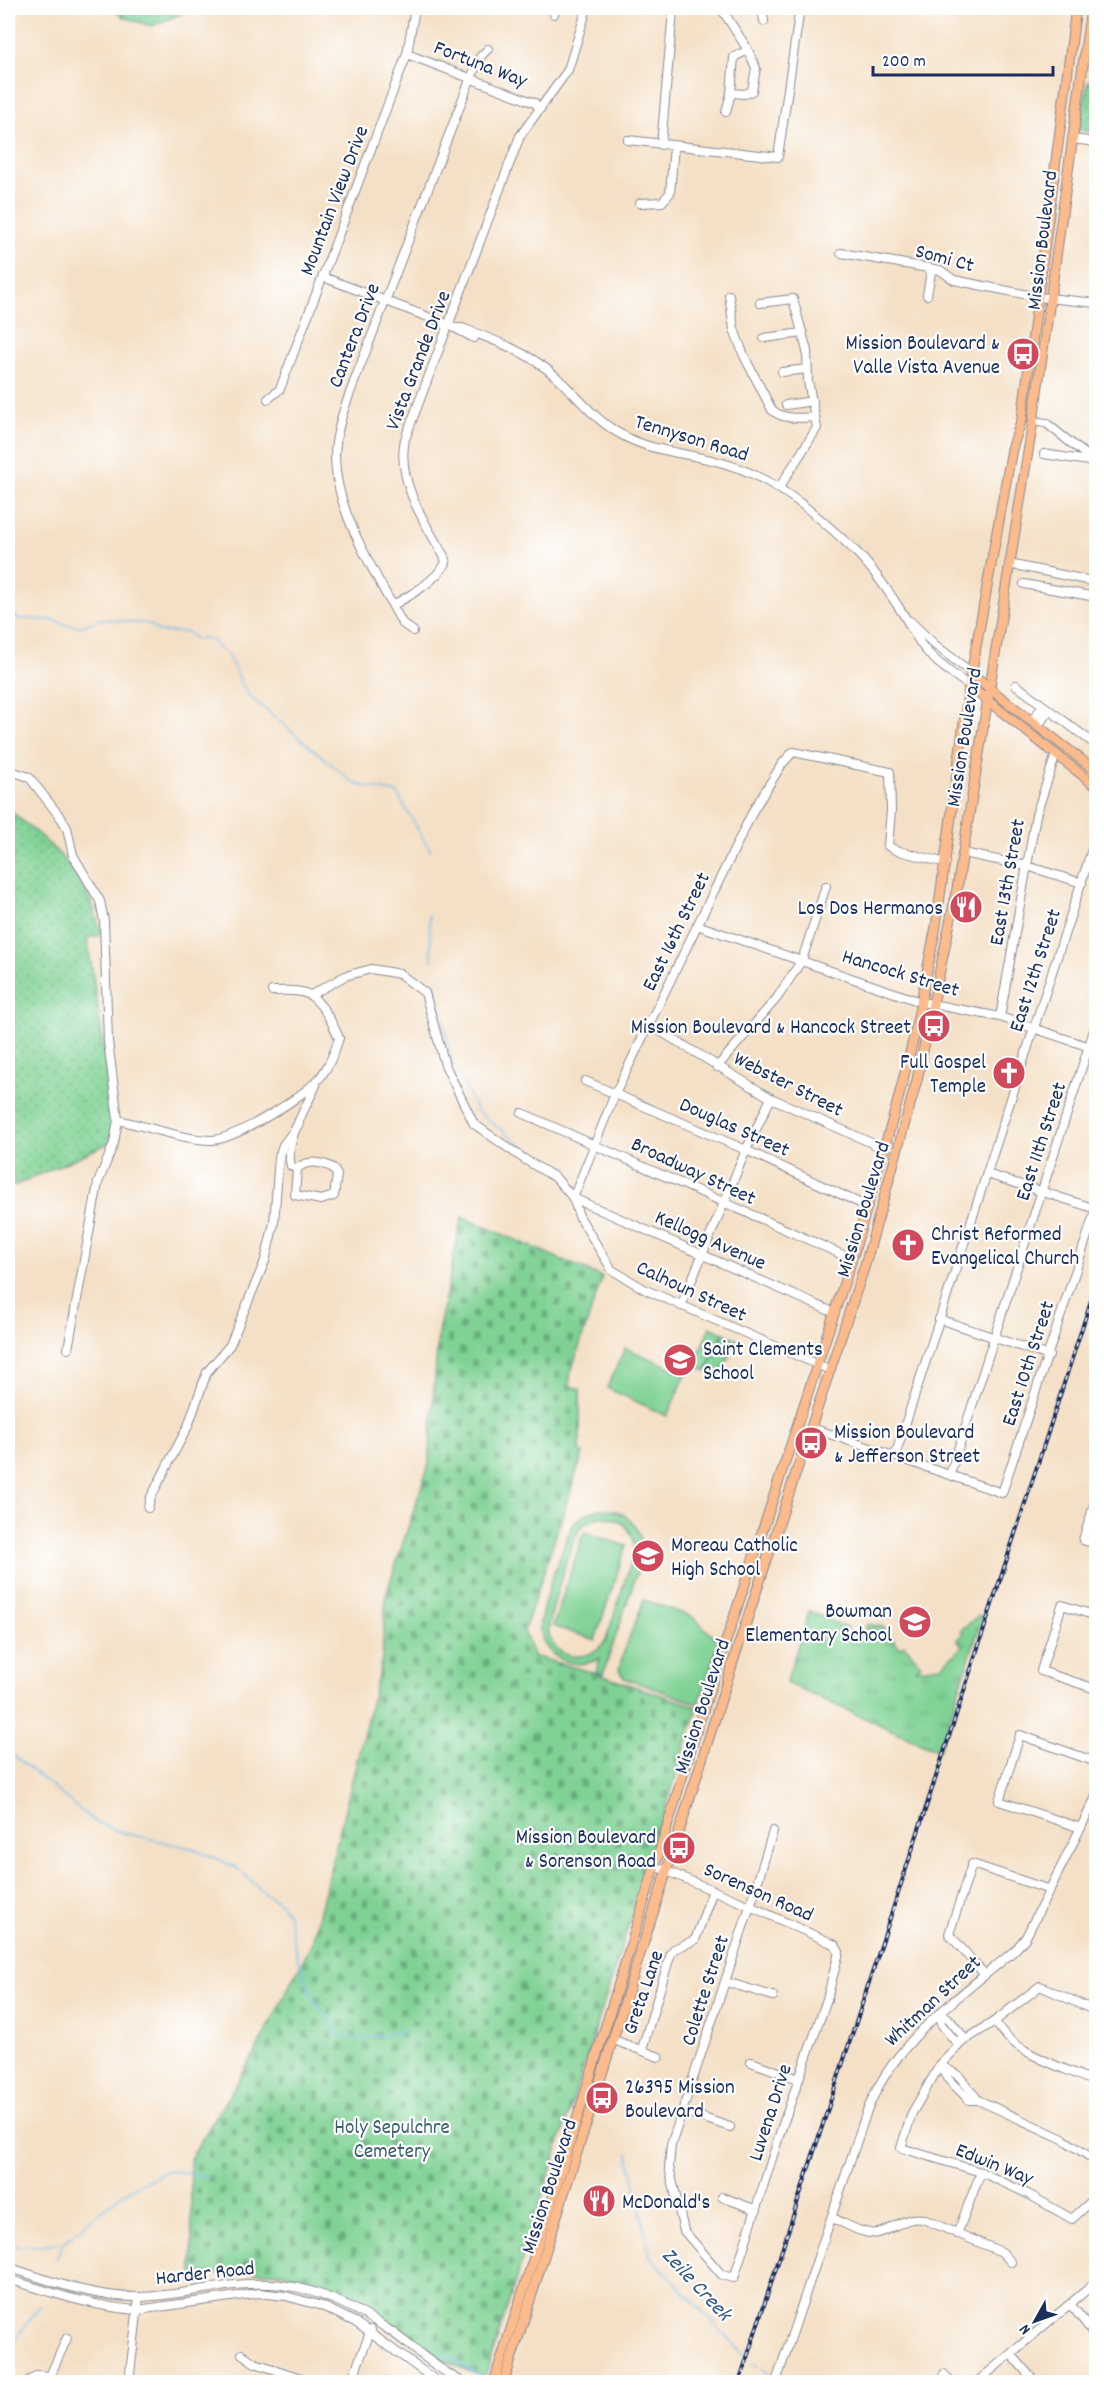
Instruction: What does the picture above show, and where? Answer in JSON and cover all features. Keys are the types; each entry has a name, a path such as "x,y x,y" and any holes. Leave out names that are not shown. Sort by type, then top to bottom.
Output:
{"main road":[{"name":"Mission Boulevard","path":"494,2382 655,1866 835,1313 885,1149 921,1002 946,863 969,686 1012,449 1022,419 1076,8"},
{"name":"Mission Boulevard","path":"504,2382 723,1694 812,1428 887,1193 917,1082 963,854 1033,421 1091,8"},
{"name":"Tennyson Road","path":"972,673 1096,771"},
{"name":"Tennyson Road","path":"969,686 1096,786"},
{"path":"782,1473 795,1477"},
{"path":"721,1658 720,1688 723,1694"},
{"path":"558,2215 555,2209 561,2188 560,2174"}],"street":[{"name":"Mountain View Drive","path":"268,399 280,389 407,54 415,8"},
{"name":"Vista Grande Drive","path":"393,605 411,595 446,563 412,493 402,462 405,439 452,326 520,136 568,70 587,8"},
{"path":"721,8 748,50 756,68 752,92 731,93"},
{"path":"762,8 764,21"},
{"path":"628,140 778,157 800,8"},
{"path":"661,145 673,11"},
{"name":"Cantera Drive","path":"413,631 402,623 355,531 340,490 335,460 336,444 342,414 471,78 480,57 488,49"},
{"path":"726,112 731,93 734,57 748,50"},
{"name":"Fortuna Way","path":"407,54 535,103 540,109"},
{"path":"1072,139 1096,142"},
{"path":"640,203 662,202 670,193 674,146"},
{"name":"Somi Ct","path":"841,253 940,270 954,280 1038,297 1096,303"},
{"path":"927,295 931,272 928,268"},
{"name":"Tennyson Road","path":"323,277 452,326 462,333 515,351 548,370 594,416 625,437 645,445 726,464 747,471 779,488 864,559 929,654 969,686"},
{"path":"729,295 734,329 744,356 772,410 779,415 815,417"},
{"path":"760,303 793,299 807,351 807,369 817,428 779,488"},
{"path":"764,338 803,333"},
{"path":"782,372 807,369"},
{"path":"786,405 813,401"},
{"path":"1033,421 1046,423 1096,463"},
{"path":"1044,454 1096,463"},
{"path":"1009,564 1096,582"},
{"path":"1024,584 1096,597"},
{"name":"Tennyson Road","path":"903,613 935,645 972,673"},
{"path":"1016,685 1096,745"},
{"path":"1034,723 1046,708"},
{"name":"East 16th Street","path":"573,1198 615,1094 754,809 782,764 793,752 890,772 891,810 888,846 895,850 946,863"},
{"name":"East 13th Street","path":"1000,1017 1038,807 1056,754"},
{"path":"8,772 30,777 46,796 67,828 73,855 100,901 105,950 108,1041 118,1119 114,1143 98,1183 68,1348"},
{"name":"East 12th Street","path":"895,1456 1096,837"},
{"path":"963,854 1028,866 1082,883"},
{"path":"717,1067 777,998 802,960 826,886"},
{"name":"Hancock Street","path":"697,925 921,1002 1000,1017 1093,1048"},
{"name":"Calhoun Street","path":"311,995 345,976 371,969 400,974 425,993 445,1065 474,1124 556,1178 573,1198 579,1216 612,1270 681,1306 830,1370"},
{"path":"272,991 311,995 326,1013 339,1038 333,1057 318,1080 299,1124 289,1154 291,1166 297,1169"},
{"name":"East 11th Street","path":"950,1474 1042,1192 1093,1048 1096,1024"},
{"name":"Webster Street","path":"650,1025 771,1098 885,1149"},
{"path":"118,1119 185,1136 222,1140 246,1129 306,1091 318,1080"},
{"name":"Douglas Street","path":"585,1081 746,1149 868,1207"},
{"path":"681,1306 746,1149 771,1098"},
{"name":"Broadway Street","path":"522,1113 852,1259"},
{"path":"148,1508 150,1499 188,1426 207,1372 230,1346 265,1261 274,1222 279,1157 283,1145 299,1124"},
{"path":"316,1162 333,1168 337,1175 334,1196 321,1200 295,1195 297,1169 303,1163 316,1162"},
{"path":"987,1174 1096,1209"},
{"name":"Kellogg Avenue","path":"573,1198 835,1313"},
{"name":"East 10th Street","path":"950,1474 1002,1493 1096,1209"},
{"path":"939,1319 1049,1356"},
{"path":"812,1428 950,1474"},
{"path":"1096,1499 1083,1540 1096,1544"},
{"path":"1096,1617 1062,1605 1041,1671 1096,1689"},
{"path":"1081,1828 999,1801 1020,1735 1096,1762"},
{"name":"Whitman Street","path":"776,2382 866,2114 878,2085 903,2048 939,2014 1015,1950 1026,1937 1096,1797"},
{"name":"Colette Street","path":"734,2278 722,2275 688,2236 682,2225 669,2167 671,2145 726,1982 773,1831"},
{"path":"985,1975 949,1934 972,1864 1050,1890"},
{"name":"Sorenson Road","path":"655,1866 835,1945 839,1958"},
{"name":"Greta Lane","path":"642,2049 671,1953 674,1949 695,1940 714,1890"},
{"name":"Luvena Drive","path":"734,2278 839,1958"},
{"path":"726,1982 773,1996"},
{"path":"1096,2011 1040,1986 995,2021 982,2027 962,2042 940,2065 947,2078 969,2100 978,2100 1063,2139 1096,2161"},
{"path":"939,2014 941,2024 955,2041 962,2042"},
{"path":"995,2021 1000,2031 1015,2046 1096,2083"},
{"name":"Greta Lane","path":"614,2040 659,2057"},
{"path":"751,2062 799,2079"},
{"name":"Edwin Way","path":"940,2065 912,2113 901,2148 981,2172 1028,2194 1072,2219 1096,2197"},
{"path":"683,2111 730,2127"},
{"path":"957,2234 981,2172"},
{"path":"722,2196 757,2210"},
{"path":"832,2218 860,2230 877,2233 912,2217 923,2219 1002,2252 1011,2262"},
{"name":"Harder Road","path":"8,2267 94,2293 121,2297 139,2297 232,2284 267,2283 296,2287 331,2297 388,2329 432,2363 464,2382"},
{"name":"Harder Road","path":"8,2279 89,2303 137,2310 260,2293 286,2296 329,2309 355,2322 438,2382"},
{"path":"977,2382 1096,2282"},
{"name":"Harder Road","path":"137,2310 139,2297"},
{"path":"1071,2305 1096,2336"},
{"path":"129,2382 137,2310"},
{"path":"351,2382 375,2322"},
{"path":"27,2382 37,2375 52,2379 67,2338"},
{"path":"242,2354 255,2363 313,2382"},
{"path":"1011,2354 1035,2382"},
{"path":"283,2382 285,2373"},
{"path":"422,2382 428,2374"},
{"path":"944,2374 951,2382"}],"green space":[{"path":"113,8 187,8 188,11 152,26 123,17"},
{"path":"1096,77 1096,132 1078,130 1088,82"},
{"path":"8,809 67,863 78,877 95,913 102,935 87,938 118,1139 16,1185 8,1186"},
{"name":"Holy Sepulchre Cemetery","path":"462,1217 602,1277 570,1375 570,1386 580,1389 580,1451 583,1453 524,1631 533,1656 698,1707 486,2374 477,2375 424,2349 360,2300 332,2285 294,2275 273,2273 233,2272 193,2276 190,2159 252,2058 312,1943 382,1659 386,1595 429,1464 438,1333"},
{"path":"710,1327 723,1333 706,1371 694,1365"},
{"path":"724,1333 737,1339 720,1377 707,1371"},
{"path":"625,1348 686,1374 667,1416 607,1388"},
{"path":"601,1509 611,1510 627,1517 641,1538 642,1547 642,1557 603,1674 596,1672 600,1658 580,1664 570,1663 552,1653 546,1646 540,1625 549,1588 572,1528 582,1516","holes":["608,1517 626,1526 633,1538 634,1553 606,1640 600,1647 584,1655 566,1654 553,1643 549,1634 551,1614 560,1580 580,1528 594,1519"]},
{"path":"584,1532 626,1546 595,1640 553,1626"},
{"path":"644,1600 693,1617 719,1642 699,1704 624,1678 619,1670"},
{"path":"809,1611 847,1628 845,1634 858,1639 863,1635 867,1624 883,1627 900,1648 904,1645 921,1664 916,1669 941,1666 963,1646 957,1639 963,1634 961,1630 979,1615 983,1616 939,1751 786,1683"}],"waterway":[{"path":"1092,125 1096,126"},
{"path":"8,615 20,619 55,620 66,625 82,626 101,619 150,624 159,632 187,632 197,640 202,638 213,640 215,646 227,654 247,694 355,784 397,793 431,852"},
{"path":"429,915 432,961"},
{"path":"435,982 452,1062 477,1111 521,1145 550,1162 566,1168 569,1181"},
{"path":"8,1751 95,1822 124,1833 195,1849 237,1868 264,1893 278,1901 288,1914 296,1953 312,1997 339,2035 358,2039 405,2031"},
{"name":"Zeile Creek","path":"628,2153 650,2256 745,2356"},
{"path":"56,2259 63,2243 122,2194 168,2170 207,2177"},
{"path":"8,2240 18,2247 61,2243"},
{"path":"8,2349 40,2306"},
{"path":"444,2353 482,2378"},
{"name":"Zeile Creek","path":"753,2363 757,2366"},
{"name":"Zeile Creek","path":"762,2368 770,2375"}],"railway":[{"path":"739,2382 1096,1285"}],"place":[{"name":"Mission Boulevard & Valle Vista Avenue","path":"1023,354"},
{"name":"Los Dos Hermanos","path":"966,907"},
{"name":"Mission Boulevard & Hancock Street","path":"934,1026"},
{"name":"Full Gospel Temple","path":"1009,1073"},
{"name":"Christ Reformed Evangelical Church","path":"908,1245"},
{"name":"Saint Clements School","path":"680,1360"},
{"name":"Mission Boulevard & Jefferson Street","path":"811,1443"},
{"name":"Moreau Catholic High School","path":"648,1556"},
{"name":"Bowman Elementary School","path":"915,1622"},
{"name":"Mission Boulevard & Sorenson Road","path":"679,1848"},
{"name":"26395 Mission Boulevard","path":"602,2098"},
{"name":"McDonald's","path":"599,2201"}]}
